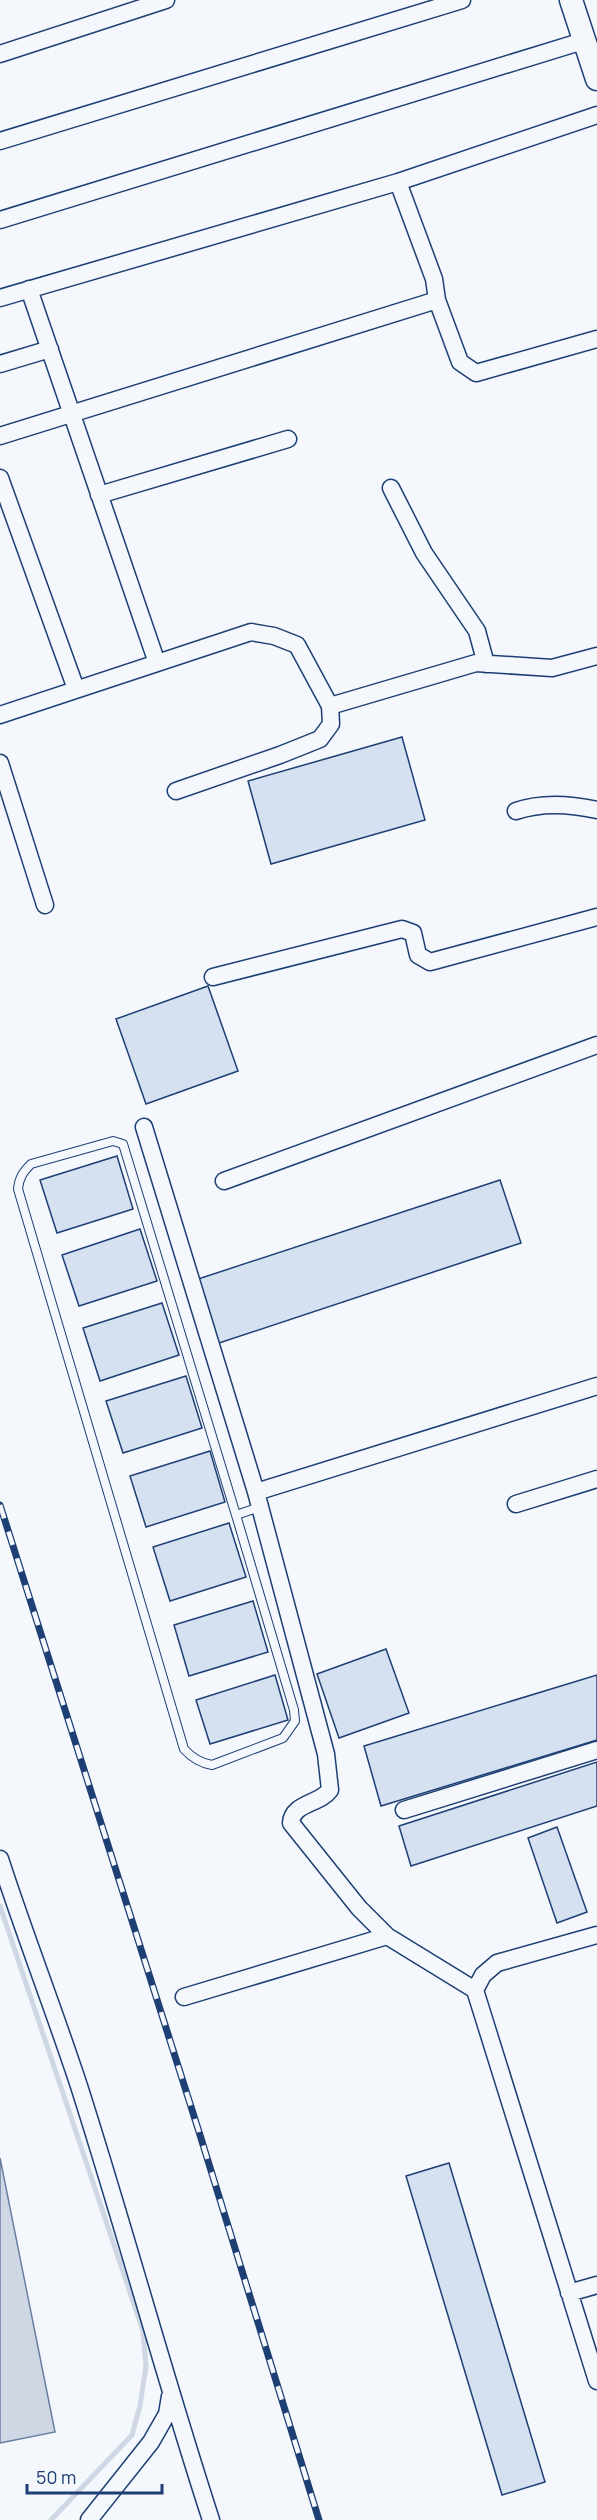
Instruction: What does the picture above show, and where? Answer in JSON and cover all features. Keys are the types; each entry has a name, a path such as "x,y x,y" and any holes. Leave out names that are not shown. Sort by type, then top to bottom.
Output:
{"street":[{"path":"0,54 166,0"},
{"path":"0,141 462,0"},
{"path":"571,0 597,79"},
{"path":"0,220 583,41"},
{"path":"0,298 398,182 597,115"},
{"path":"398,182 434,279 437,300 460,362 476,373 597,339"},
{"path":"29,289 157,663"},
{"path":"0,436 437,300"},
{"path":"0,364 50,349"},
{"path":"99,495 288,438"},
{"path":"0,478 76,689"},
{"path":"391,488 424,553 477,631 486,664"},
{"path":"0,715 251,632 274,636 297,645 330,706 331,724 320,739 176,791"},
{"path":"330,706 476,663 552,668 597,656"},
{"path":"0,763 45,905"},
{"path":"516,811 531,806 572,805 597,810"},
{"path":"213,977 402,929 413,933 418,954 430,962 597,917"},
{"path":"224,1181 597,1045"},
{"path":"144,1127 258,1500 320,1725 331,1786 323,1797 297,1810 291,1818 291,1823 359,1908 387,1936 475,1990 597,2380"},
{"path":"258,1500 597,1386"},
{"path":"516,1504 597,1479"},
{"path":"404,1810 597,1750"},
{"path":"0,1859 78,2083 171,2395 211,2520"},
{"path":"475,1990 483,1975 497,1963 597,1935"},
{"path":"184,1996 387,1936"},
{"path":"569,2293 597,2284"},
{"path":"89,2520 151,2442 167,2414 171,2395"}],"lane":[{"path":"113,1141 123,1144 236,1515 294,1710 295,1722 283,1738 212,1765 203,1764 184,1749 18,1189 23,1171 31,1164 113,1141"},
{"path":"236,1515 258,1500"}],"shaded area":[{"path":"0,2158 55,2432 0,2443"}],"building":[{"path":"402,737 425,820 271,864 248,781"},
{"path":"208,986 238,1071 146,1104 116,1019"},
{"path":"117,1156 133,1209 57,1233 40,1180"},
{"path":"500,1180 521,1243 210,1346 189,1282"},
{"path":"140,1229 157,1281 79,1306 62,1255"},
{"path":"162,1303 179,1355 100,1381 83,1328"},
{"path":"186,1376 202,1428 123,1453 106,1401"},
{"path":"210,1451 225,1502 146,1527 130,1476"},
{"path":"229,1523 246,1577 170,1601 153,1547"},
{"path":"253,1601 268,1652 189,1676 174,1625"},
{"path":"386,1649 409,1713 339,1738 317,1674"},
{"path":"275,1675 288,1720 210,1744 196,1700"},
{"path":"597,1675 597,1740 381,1806 364,1746"},
{"path":"597,1762 597,1806 411,1866 399,1826"},
{"path":"557,1827 587,1912 557,1923 528,1838"},
{"path":"449,2163 545,2482 502,2495 406,2176"}],"waterway":[{"path":"0,1906 143,2331 146,2366 140,2406 132,2435 51,2520"}],"railway":[{"path":"0,1505 200,2135 319,2520"}]}
